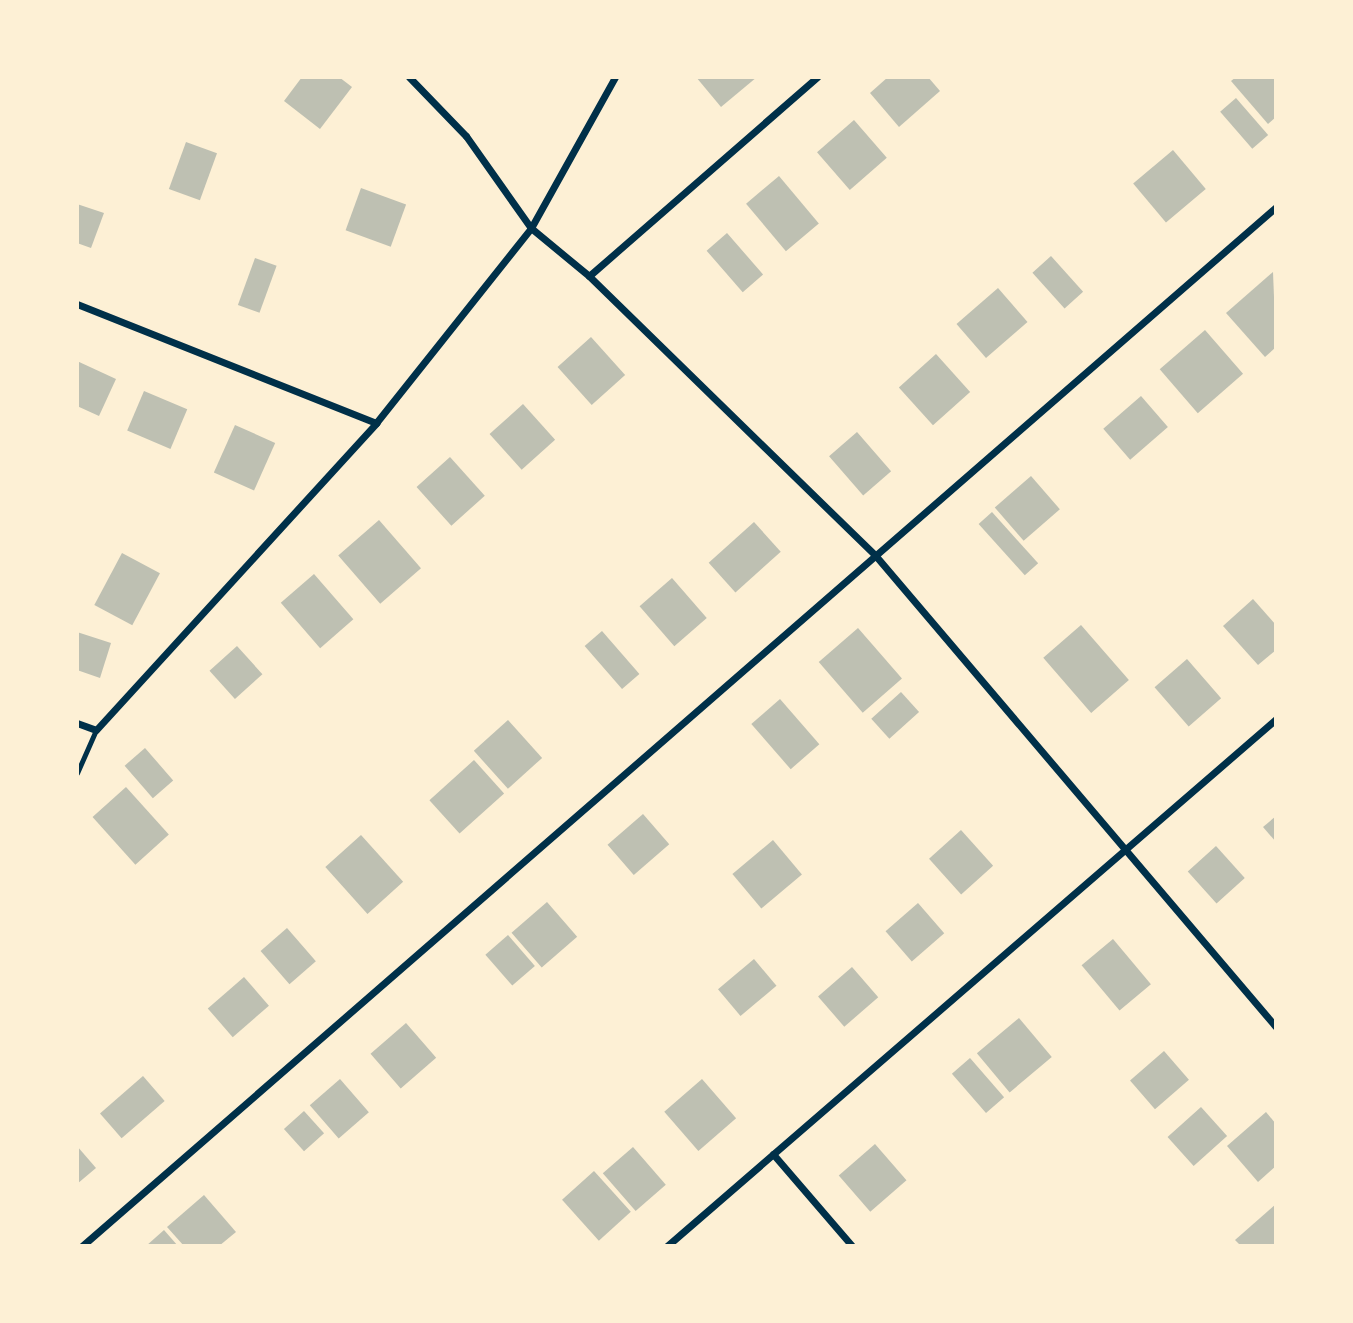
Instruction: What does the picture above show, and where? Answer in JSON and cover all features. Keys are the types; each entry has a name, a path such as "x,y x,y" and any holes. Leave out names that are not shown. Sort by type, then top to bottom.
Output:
{"street":[{"path":"409,77 466,136 531,228 589,276 875,555 1123,851 1276,1027"},
{"path":"77,723 96,730 376,423 531,228 615,77"},
{"path":"589,276 817,77"},
{"path":"82,1246 1276,207"},
{"path":"77,304 376,423"},
{"path":"667,1246 1276,719"},
{"path":"773,1154 852,1246"}],"lane":[{"path":"77,773 96,730"}],"building":[{"path":"302,77 339,77 352,87 320,129 284,101"},
{"path":"696,77 757,77 721,107"},
{"path":"888,77 928,77 940,91 899,127 870,93"},
{"path":"1236,77 1276,77 1276,117 1268,124 1231,81"},
{"path":"1236,98 1268,135 1252,149 1220,112"},
{"path":"854,120 887,158 850,190 817,152"},
{"path":"186,142 217,153 200,200 169,189"},
{"path":"1173,150 1206,189 1166,222 1133,183"},
{"path":"779,176 819,223 786,251 746,204"},
{"path":"361,188 406,204 391,247 346,230"},
{"path":"77,204 104,213 91,248 77,243"},
{"path":"727,233 763,275 743,292 707,251"},
{"path":"1051,256 1083,292 1065,308 1032,273"},
{"path":"255,258 277,266 260,313 238,305"},
{"path":"1273,272 1276,347 1265,357 1226,313"},
{"path":"998,288 1028,322 986,358 956,324"},
{"path":"1205,330 1243,374 1198,413 1160,369"},
{"path":"591,337 625,375 592,405 558,367"},
{"path":"936,354 970,392 933,425 899,387"},
{"path":"77,361 116,379 99,416 77,406"},
{"path":"144,391 187,409 170,449 127,431"},
{"path":"1141,396 1168,427 1130,460 1103,429"},
{"path":"523,404 555,440 522,470 490,434"},
{"path":"235,425 275,443 254,490 214,473"},
{"path":"857,432 891,471 863,496 829,456"},
{"path":"450,457 485,496 451,526 417,487"},
{"path":"1031,476 1060,509 1024,541 995,507"},
{"path":"992,512 1038,563 1025,575 979,524"},
{"path":"379,520 421,568 380,604 338,555"},
{"path":"754,522 781,552 735,593 709,563"},
{"path":"122,553 160,573 132,625 94,605"},
{"path":"314,574 353,619 320,648 281,603"},
{"path":"672,578 707,618 674,646 640,606"},
{"path":"1253,599 1276,625 1276,650 1258,665 1223,626"},
{"path":"1081,625 1129,680 1091,713 1043,658"},
{"path":"858,628 902,679 863,713 819,662"},
{"path":"602,631 639,674 622,689 585,646"},
{"path":"77,632 111,643 100,678 77,670"},
{"path":"237,646 262,674 235,699 210,671"},
{"path":"1187,659 1221,698 1189,726 1155,687"},
{"path":"901,692 919,712 889,739 871,719"},
{"path":"780,699 819,744 791,769 751,724"},
{"path":"508,720 542,758 508,789 474,751"},
{"path":"145,748 173,780 153,798 125,766"},
{"path":"474,760 504,793 460,834 429,800"},
{"path":"126,787 169,835 135,865 93,817"},
{"path":"643,814 669,844 634,875 608,845"},
{"path":"1276,816 1276,842 1263,827"},
{"path":"961,830 993,866 961,894 929,859"},
{"path":"361,835 403,882 367,914 325,867"},
{"path":"773,840 802,874 761,909 732,874"},
{"path":"1216,846 1245,878 1217,903 1188,871"},
{"path":"547,902 577,937 542,968 512,933"},
{"path":"918,903 944,933 912,961 886,931"},
{"path":"287,928 316,961 289,984 261,951"},
{"path":"508,935 535,966 512,986 485,955"},
{"path":"1113,939 1151,984 1120,1011 1082,965"},
{"path":"754,959 776,986 740,1016 718,989"},
{"path":"852,967 878,997 844,1027 818,997"},
{"path":"244,977 269,1006 233,1037 208,1008"},
{"path":"1019,1018 1052,1057 1010,1092 977,1053"},
{"path":"406,1023 436,1058 401,1089 371,1054"},
{"path":"1164,1051 1189,1080 1155,1109 1130,1081"},
{"path":"970,1058 1004,1097 986,1113 952,1074"},
{"path":"143,1076 165,1101 122,1138 100,1113"},
{"path":"340,1079 369,1112 339,1138 310,1105"},
{"path":"702,1079 736,1118 698,1151 664,1112"},
{"path":"1201,1107 1227,1136 1194,1166 1168,1137"},
{"path":"304,1111 324,1133 304,1151 284,1129"},
{"path":"1266,1112 1276,1124 1276,1166 1258,1182 1227,1146"},
{"path":"875,1144 906,1180 870,1212 839,1175"},
{"path":"77,1146 96,1168 77,1184"},
{"path":"633,1147 666,1185 636,1211 603,1173"},
{"path":"594,1171 631,1212 599,1241 562,1200"},
{"path":"204,1195 236,1232 219,1246 184,1246 167,1227"},
{"path":"1276,1204 1276,1246 1241,1246 1235,1240"},
{"path":"164,1230 178,1246 146,1246"}]}
